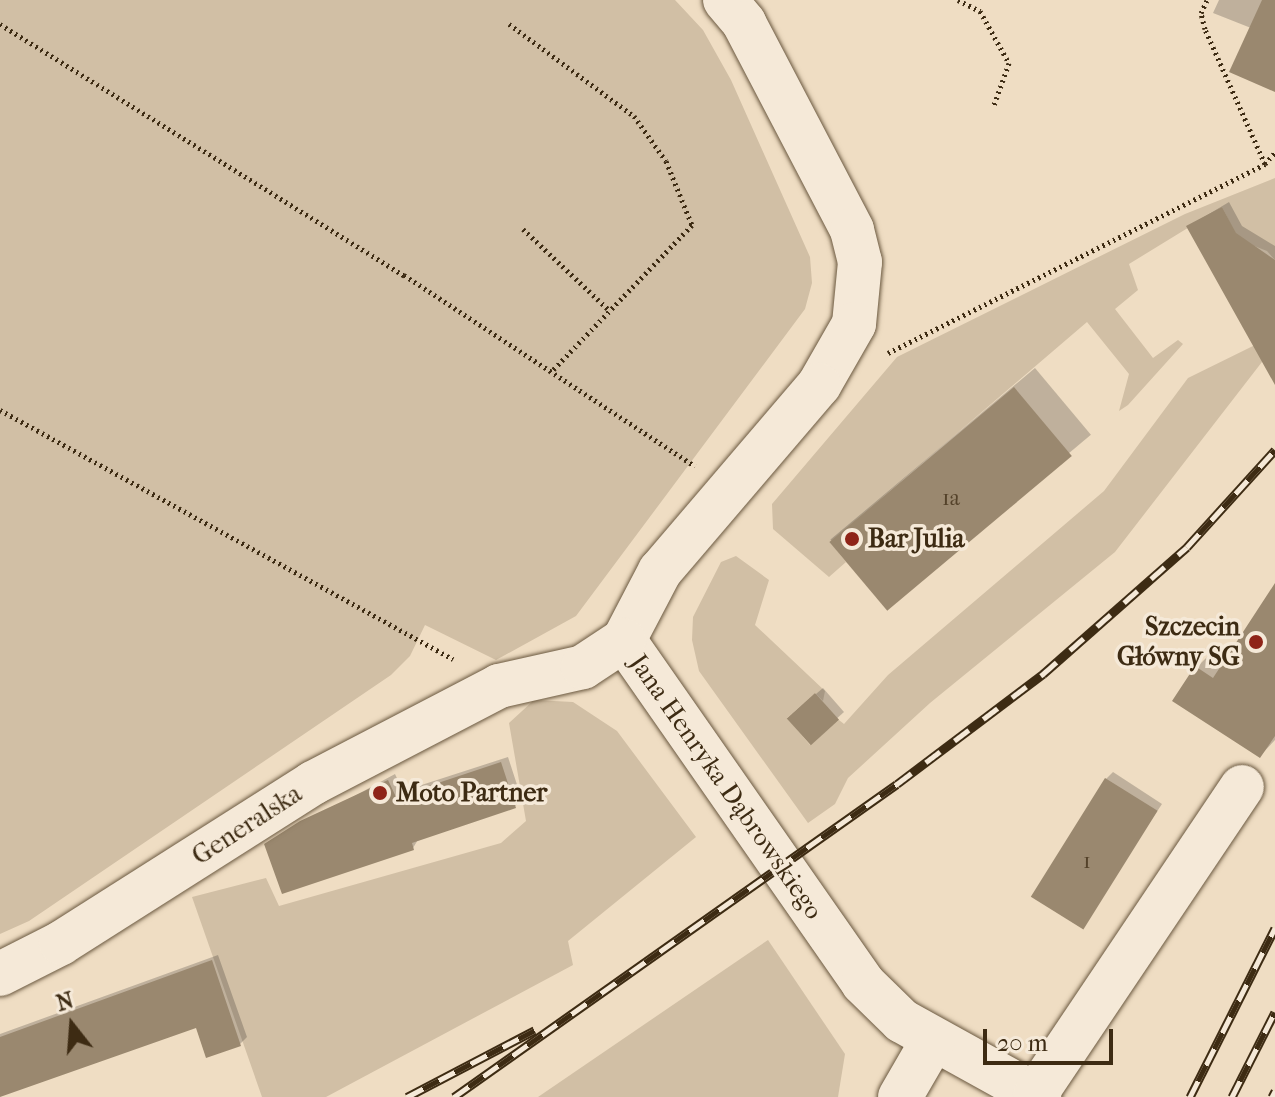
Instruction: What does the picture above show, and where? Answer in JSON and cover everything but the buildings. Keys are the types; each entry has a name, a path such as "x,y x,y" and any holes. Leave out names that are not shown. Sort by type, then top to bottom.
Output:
{"street":[{"name":"Jana Henryka Dąbrowskiego","path":"725,0 744,23 852,230 860,262 854,324 841,355 660,571 624,640 863,983 902,1021 1037,1096"},
{"name":"Generalska","path":"0,974 61,943 313,783 499,686 583,667 624,640"},
{"path":"1037,1096 1242,787"},
{"path":"900,1097 933,1040"}],"path":[{"path":"958,0 980,11 1009,63 994,105"},
{"path":"1207,0 1201,13 1205,29 1265,164"},
{"path":"0,24 553,370 728,491"},
{"path":"509,24 634,116 666,161 692,225 553,370"},
{"path":"880,357 1265,164 1275,152"},
{"path":"523,229 609,310"},
{"path":"0,410 418,639"}],"shaded area":[{"path":"0,0 675,0 703,30 731,80 810,257 812,283 805,309 576,616 496,660 425,625 410,656 391,675 29,921 0,934"},
{"path":"1275,178 1275,260 1267,251 1239,240 1222,207 1129,264 1138,290 1115,309 1153,358 1178,340 1183,344 1128,405 1119,411 1129,374 1087,322 830,542 846,562 829,577 773,529 772,504 897,357 1185,214"},
{"path":"1275,345 1115,552 930,703 848,778 835,804 808,823 699,671 692,640 693,617 721,562 736,556 769,580 755,625 825,691 823,701 815,693 787,718 810,745 839,720 844,724 888,675 1104,491 1188,378 1253,346"},
{"path":"534,700 573,702 617,731 696,837 568,941 573,965 326,1097 262,1097 192,897 266,878 279,906 501,843 526,821 509,723"},
{"path":"768,940 845,1054 838,1097 538,1097"}],"railway":[{"path":"454,1097 897,784 1043,674 1187,547 1275,450"},
{"path":"1190,1097 1275,928"},
{"path":"1232,1097 1275,1012"},
{"path":"407,1097 535,1030"},
{"path":"1272,1097 1275,1091"}],"place":[{"name":"Bar Julia","path":"852,539"},
{"name":"Szczecin Główny SG","path":"1256,642"},
{"name":"Moto Partner","path":"380,793"}]}
